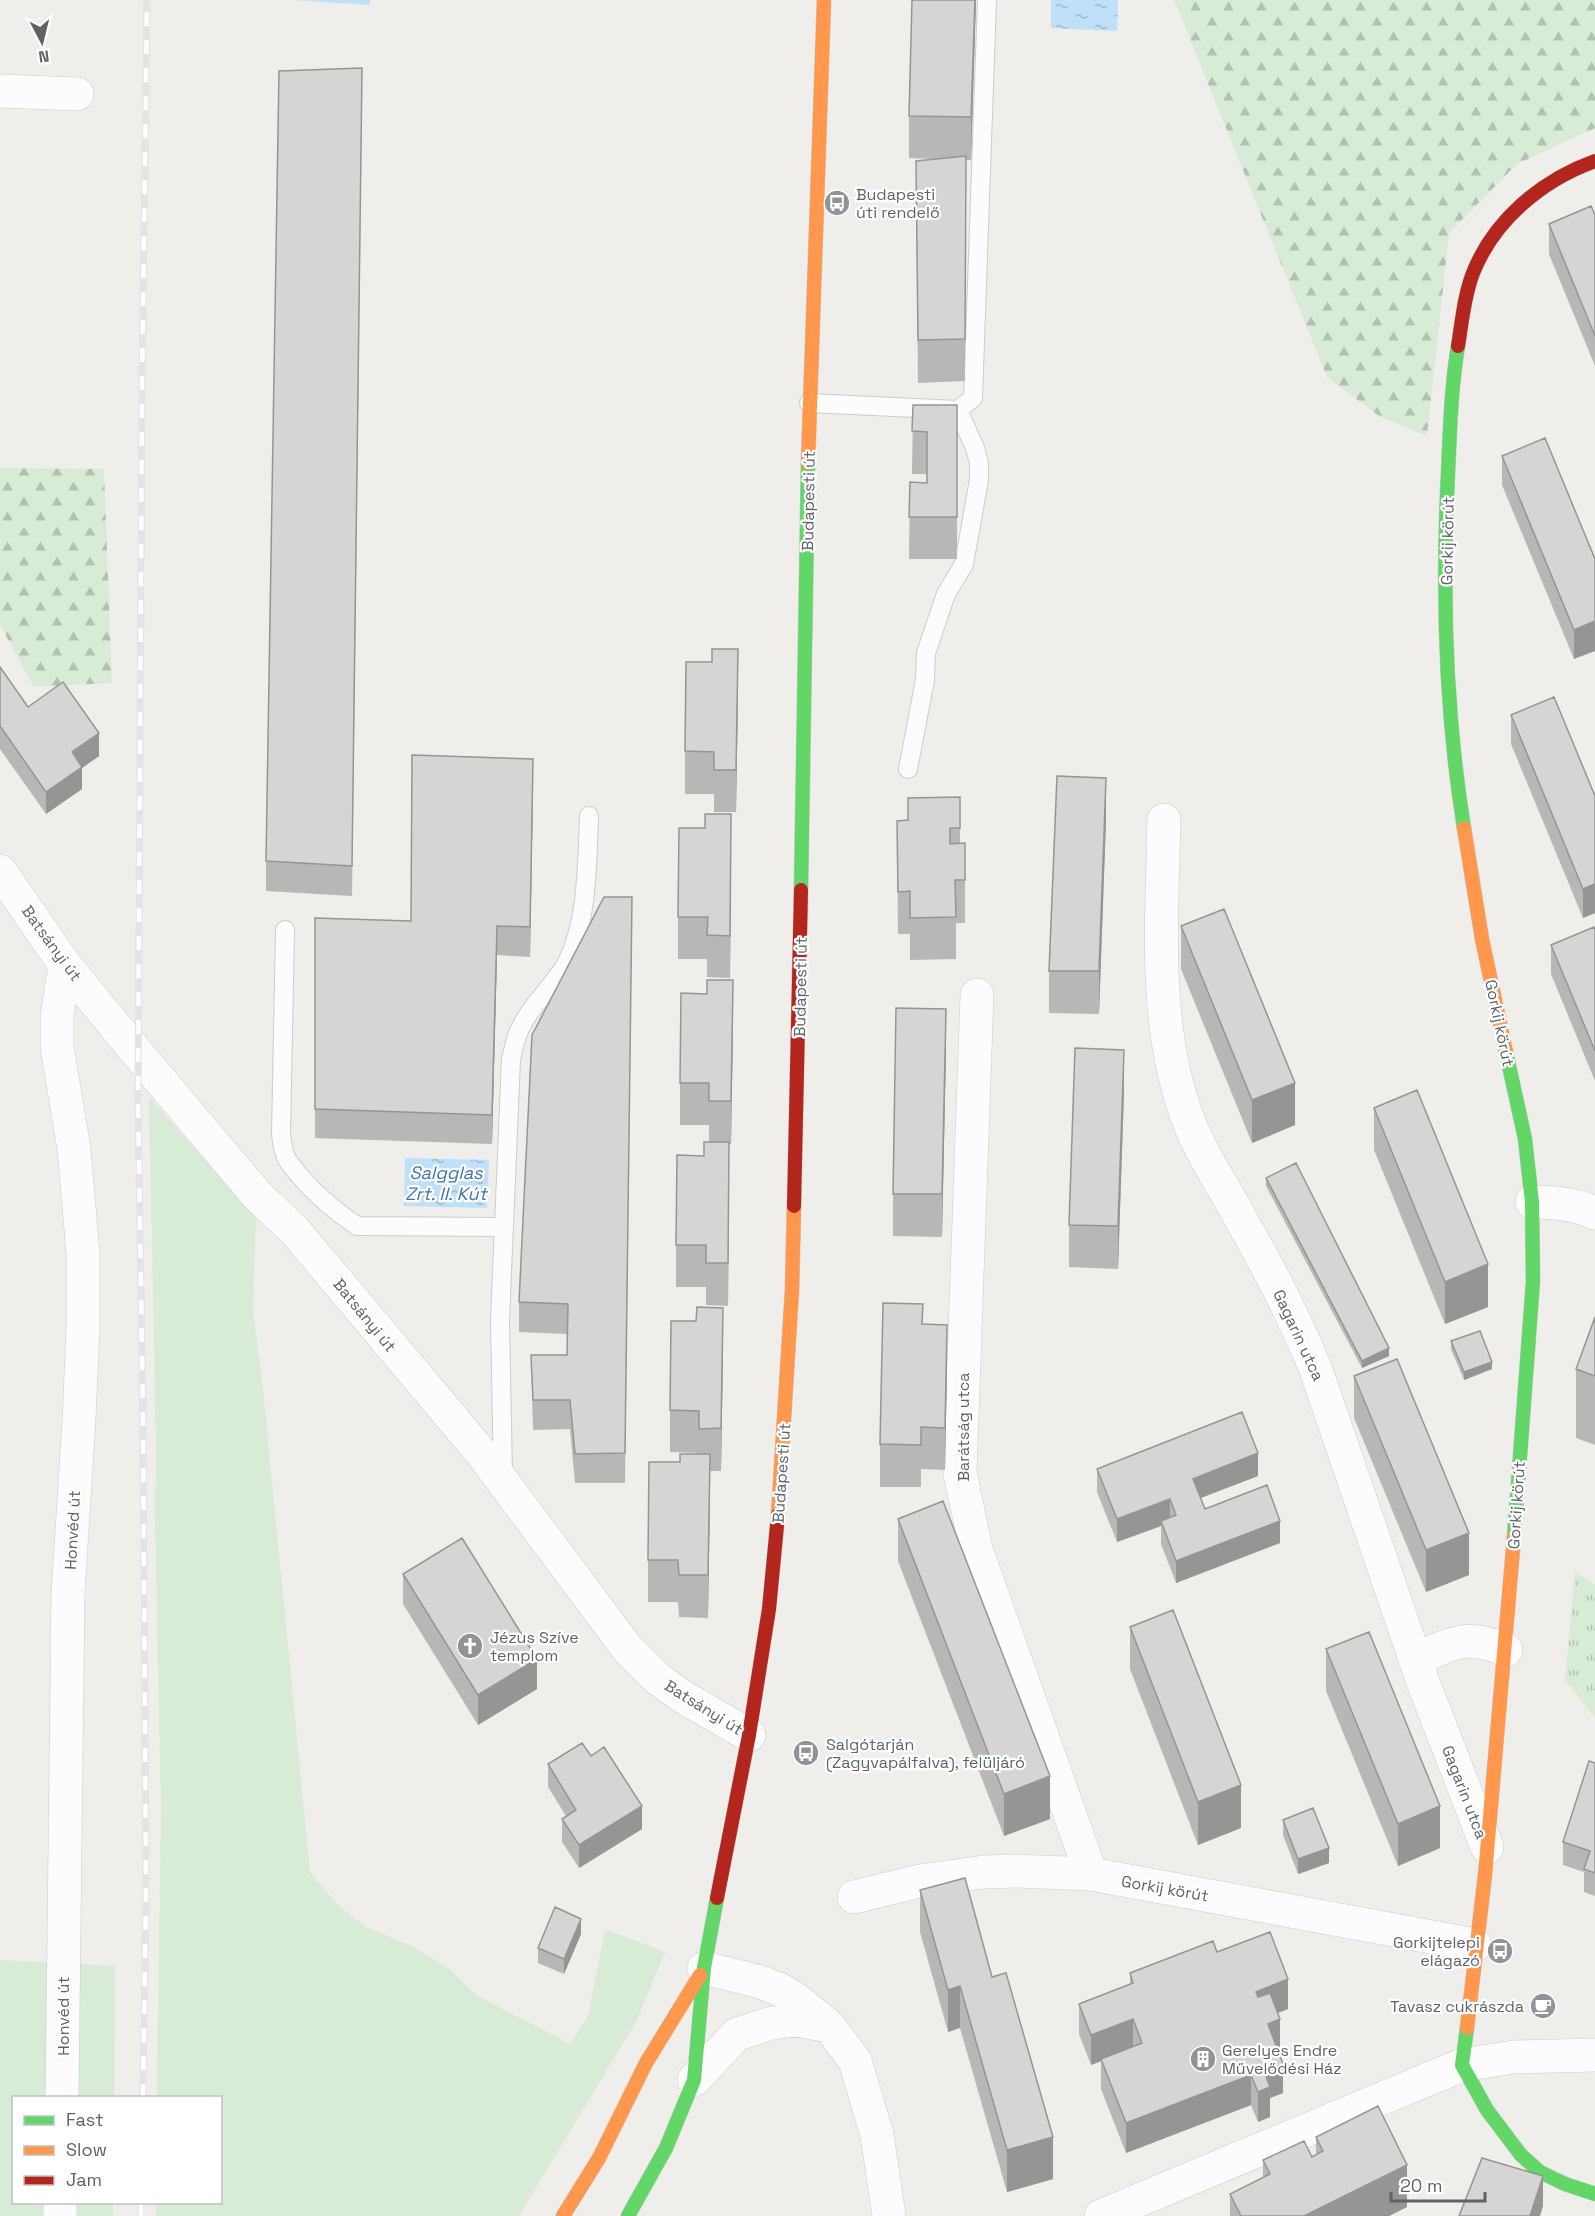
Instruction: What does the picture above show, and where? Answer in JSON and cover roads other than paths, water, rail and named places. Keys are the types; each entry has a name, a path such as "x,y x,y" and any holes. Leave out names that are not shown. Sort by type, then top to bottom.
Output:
{"main road":[{"name":"Budapesti út","path":"628,2216 666,2148 694,2080 704,1968 749,1735 769,1609 781,1488 792,1290 798,1083 809,403 824,0"},
{"name":"Gorkij körút","path":"1462,2065 1487,1847 1506,1650 1533,1281 1532,1202 1522,1128 1482,939 1456,781 1449,713 1445,602 1453,377 1472,275 1486,245 1511,213 1543,188 1575,168 1595,161"},
{"path":"562,2216 599,2158 646,2063 704,1968"},
{"path":"1462,2065 1487,2110 1521,2155 1540,2172 1565,2184 1595,2194"}],"street":[{"path":"0,91 77,94"},
{"name":"Gagarin utca","path":"1164,820 1162,968 1166,1023 1175,1081 1191,1127 1212,1172 1243,1221 1301,1334 1334,1418 1415,1660 1487,1847"},
{"name":"Batsányi út","path":"0,871 65,965 257,1195 303,1240 502,1481 627,1648 657,1678 683,1697 749,1735"},
{"name":"Honvéd út","path":"62,2096 68,1593 80,1397 83,1253 74,1149 57,1047 57,1016 65,965"},
{"name":"Barátság utca","path":"977,995 960,1473 976,1549 1090,1874"},
{"path":"1532,1202 1555,1202 1578,1206 1595,1213"},
{"path":"1415,1660 1446,1646 1470,1641 1488,1643 1506,1650"},
{"name":"Gorkij körút","path":"854,1897 920,1881 984,1872 1090,1874 1475,1945"},
{"path":"704,1968 779,1989 797,2000 829,2026 855,2061 877,2135 889,2216"},
{"name":"Budapesti út","path":"694,2080 737,2034 772,2023 796,2020 829,2026"},
{"path":"1101,2216 1168,2203 1462,2065 1514,2056 1595,2055"}],"lane":[{"path":"809,403 958,410 972,398 987,0"},
{"path":"908,769 925,680 927,653 946,594 964,564 979,480 979,463 975,448 958,410"},
{"path":"502,1481 500,1320 511,1059 518,1032 564,968 579,931 589,816"},
{"path":"285,930 281,1134 282,1148 287,1160 340,1214 357,1226 504,1227"}],"water":[{"path":"294,0 370,0 370,5"},
{"path":"1051,0 1118,0 1117,31 1051,28"},
{"name":"Salgglas Zrt. II. Kút","path":"405,1158 489,1160 487,1208 404,1206"}],"railway":[{"path":"143,2096 146,1889 138,1098 142,390 147,0"},
{"path":"141,2204 141,2216"}],"place":[{"name":"Budapesti úti rendelő","path":"837,203"},
{"name":"Jézus Szíve templom","path":"470,1646"},
{"name":"Salgótarján (Zagyvapálfalva), felüljáró","path":"806,1753"},
{"name":"Gorkijtelepi elágazó","path":"1500,1951"},
{"name":"Tavasz cukrászda","path":"1543,2006"},
{"name":"Gerelyes Endre Művelődési Ház","path":"1203,2059"}]}
